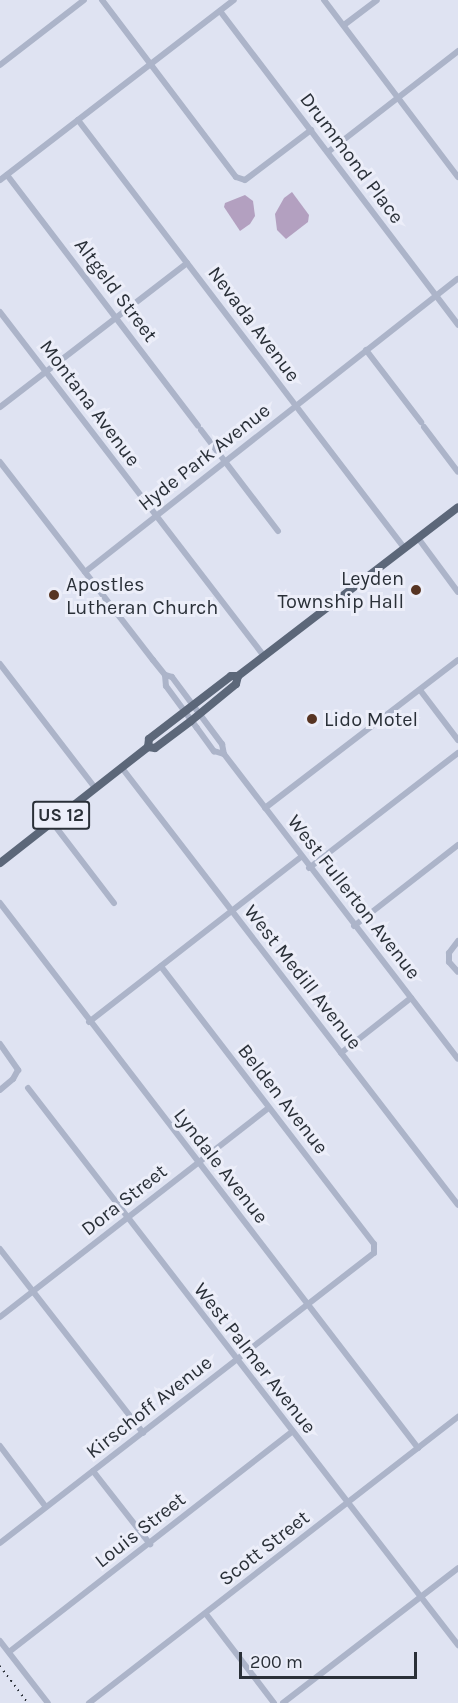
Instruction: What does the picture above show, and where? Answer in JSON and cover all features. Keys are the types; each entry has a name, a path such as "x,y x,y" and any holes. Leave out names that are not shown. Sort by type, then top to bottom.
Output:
{"main road":[{"name":"US 12","path":"1,861 148,747 149,739 231,676 238,676 458,507"},
{"name":"US 12","path":"148,747 155,748 191,721 236,684 238,676"}],"street":[{"path":"0,65 84,0"},
{"path":"102,0 236,177 245,180 311,130"},
{"path":"0,180 234,0"},
{"path":"324,0 455,168 458,177"},
{"path":"344,25 377,0"},
{"name":"Drummond Place","path":"220,11 458,325"},
{"path":"327,152 399,99 458,51"},
{"name":"Nevada Avenue","path":"78,120 405,549"},
{"name":"Altgeld Street","path":"7,175 278,531"},
{"path":"0,407 187,263"},
{"name":"Hyde Park Avenue","path":"85,572 458,279"},
{"name":"Montana Avenue","path":"0,312 154,516 264,656"},
{"path":"366,350 458,472"},
{"name":"West Fullerton Avenue","path":"0,462 165,675 166,686 184,712 214,750 224,754"},
{"path":"418,538 458,592"},
{"path":"265,808 458,660"},
{"path":"0,664 95,788"},
{"name":"West Fullerton Avenue","path":"165,675 172,677 222,744 224,754 309,868 458,1059"},
{"path":"420,690 458,740"},
{"path":"309,868 458,753"},
{"name":"West Medill Avenue","path":"122,768 458,1205"},
{"path":"52,822 114,903"},
{"path":"354,926 458,845"},
{"path":"89,1022 301,857"},
{"name":"Lyndale Avenue","path":"0,903 89,1022 418,1448"},
{"path":"458,941 449,953 449,962 458,972"},
{"name":"Belden Avenue","path":"161,966 374,1244 374,1253"},
{"path":"341,1053 411,998"},
{"path":"0,1044 16,1064 17,1073 0,1090"},
{"name":"West Palmer Avenue","path":"28,1088 236,1361 458,1645"},
{"name":"Dora Street","path":"0,1317 268,1108"},
{"path":"0,1249 143,1433"},
{"name":"Kirschoff Avenue","path":"0,1543 374,1253"},
{"name":"Scott Street","path":"89,1703 458,1417"},
{"name":"Louis Street","path":"9,1652 292,1432"},
{"path":"0,1446 46,1507"},
{"path":"93,1471 150,1544"},
{"path":"283,1703 458,1568"},
{"path":"206,1614 274,1703"},
{"path":"0,1641 48,1703"}],"shaded area":[{"path":"292,192 309,215 308,222 286,239 277,230 275,214 284,198"},
{"path":"245,195 253,201 255,216 250,224 240,231 224,207 225,203"}],"railway":[{"path":"0,1666 28,1703"}],"place":[{"name":"Leyden Township Hall","path":"416,590"},
{"name":"Apostles Lutheran Church","path":"54,595"},
{"name":"Lido Motel","path":"312,719"}]}
